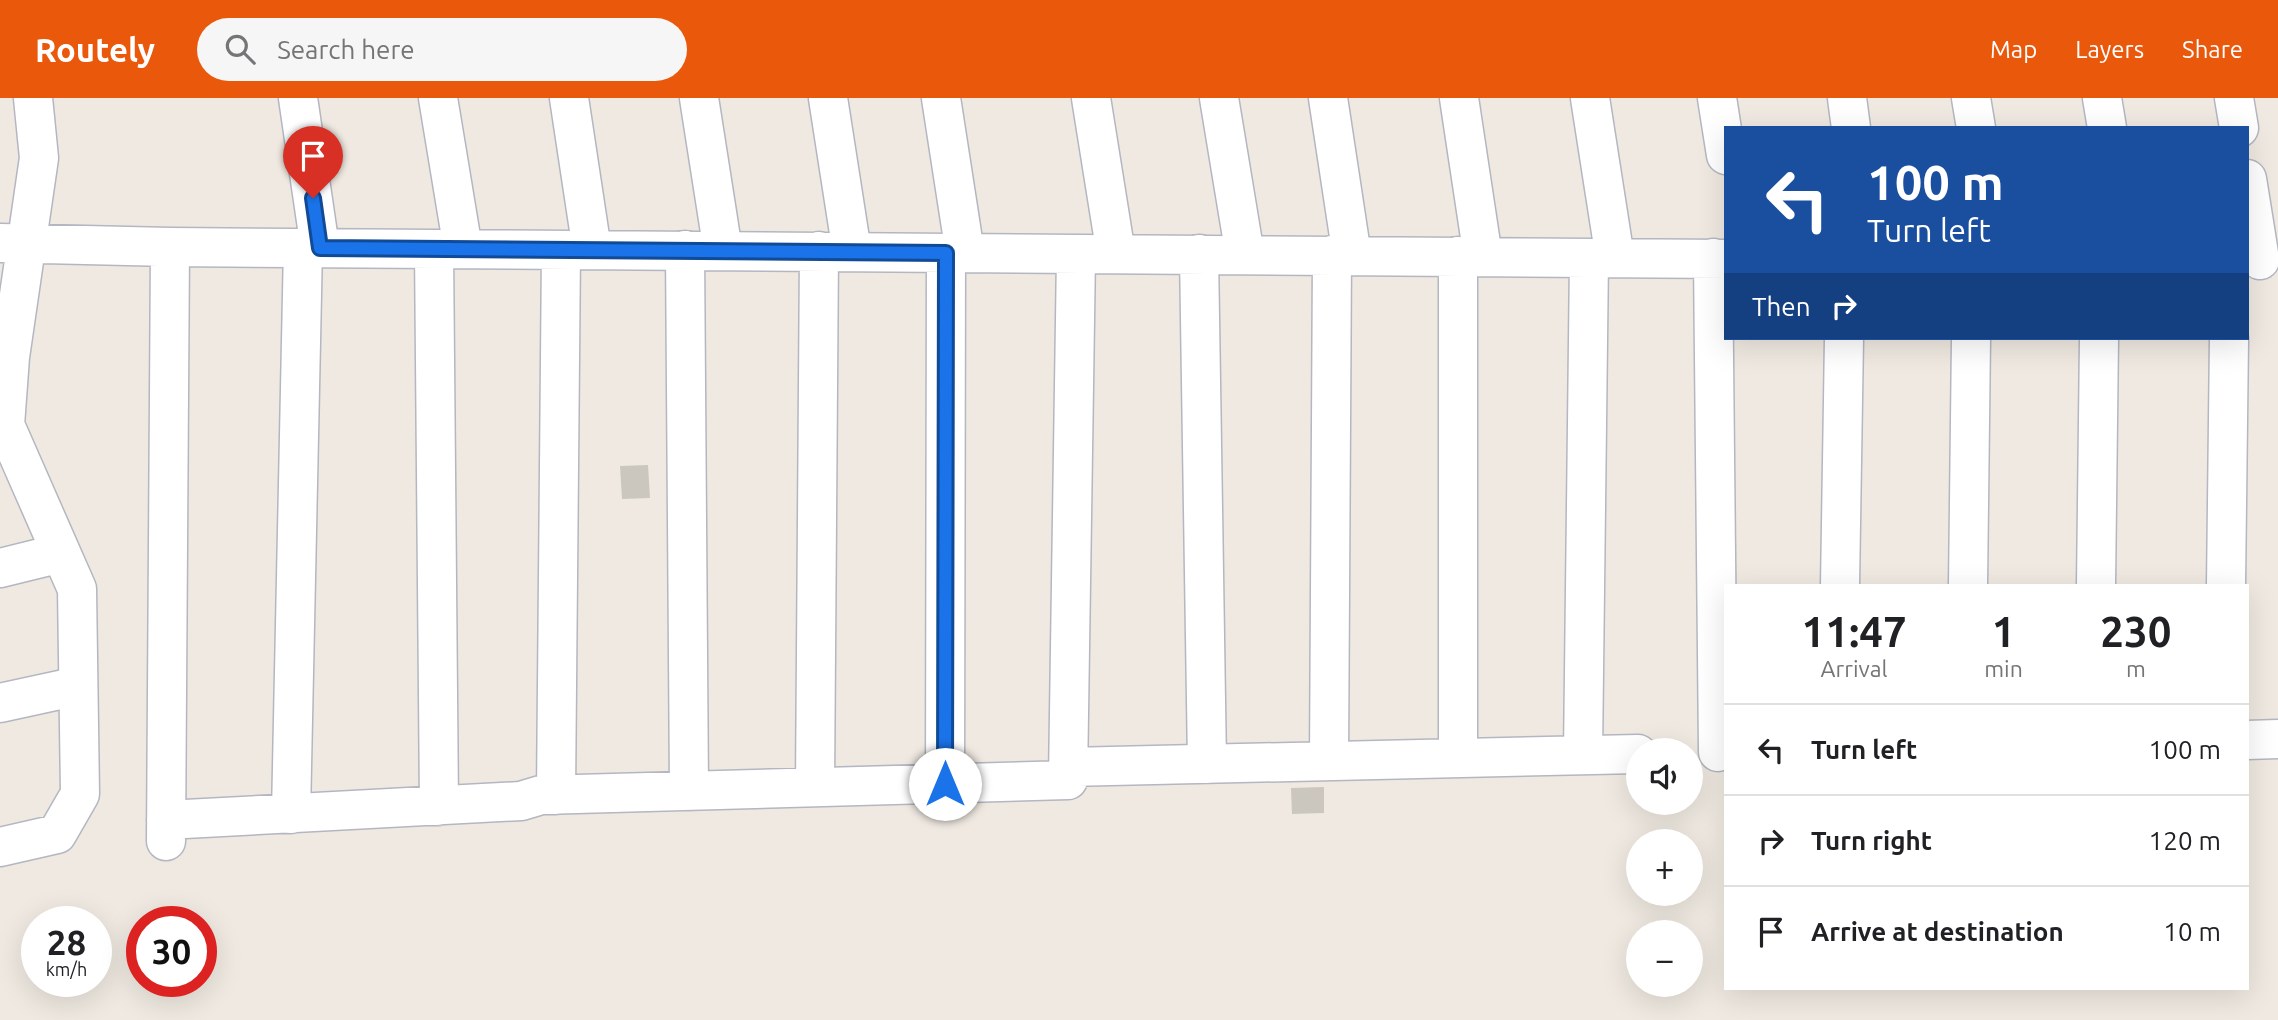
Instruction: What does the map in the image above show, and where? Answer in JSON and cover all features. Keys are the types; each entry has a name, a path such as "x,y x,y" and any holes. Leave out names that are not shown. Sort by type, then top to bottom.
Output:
{"street":[{"path":"0,847 57,834 80,794 77,589 4,433 10,356 13,244 39,158 33,98"},
{"path":"291,814 311,248 298,98"},
{"path":"438,98 449,249 439,806"},
{"path":"556,795 577,250 569,98"},
{"path":"699,98 723,251"},
{"path":"815,787 835,252 828,98"},
{"path":"941,98 956,253 945,784"},
{"path":"1091,98 1116,254"},
{"path":"1219,98 1245,255"},
{"path":"1328,98 1342,256 1329,761"},
{"path":"1458,758 1471,257 1459,98"},
{"path":"1583,755 1602,258 1590,98"},
{"path":"1717,98 1724,142"},
{"path":"1847,98 1852,126"},
{"path":"1971,98 1976,126"},
{"path":"2102,98 2107,126"},
{"path":"2234,98 2239,126"},
{"path":"2249,190 2262,260"},
{"path":"13,244 1719,258 1711,752"},
{"path":"170,247 166,831 291,814 521,801 541,795 1068,780 1076,254"},
{"path":"685,250 689,792"},
{"path":"1199,254 1207,764"},
{"path":"1840,584 1844,340"},
{"path":"1968,584 1971,340"},
{"path":"2096,584 2099,340"},
{"path":"2227,584 2229,340"},
{"path":"0,568 61,553"},
{"path":"0,703 78,686"},
{"path":"2249,740 2278,739"},
{"path":"1068,767 1626,754"}],"building":[{"path":"648,465 650,498 622,499 620,466"},
{"path":"1324,787 1324,813 1292,814 1291,788"}],"route":[{"path":"313,198 320,248 946,253 945,784"}]}
